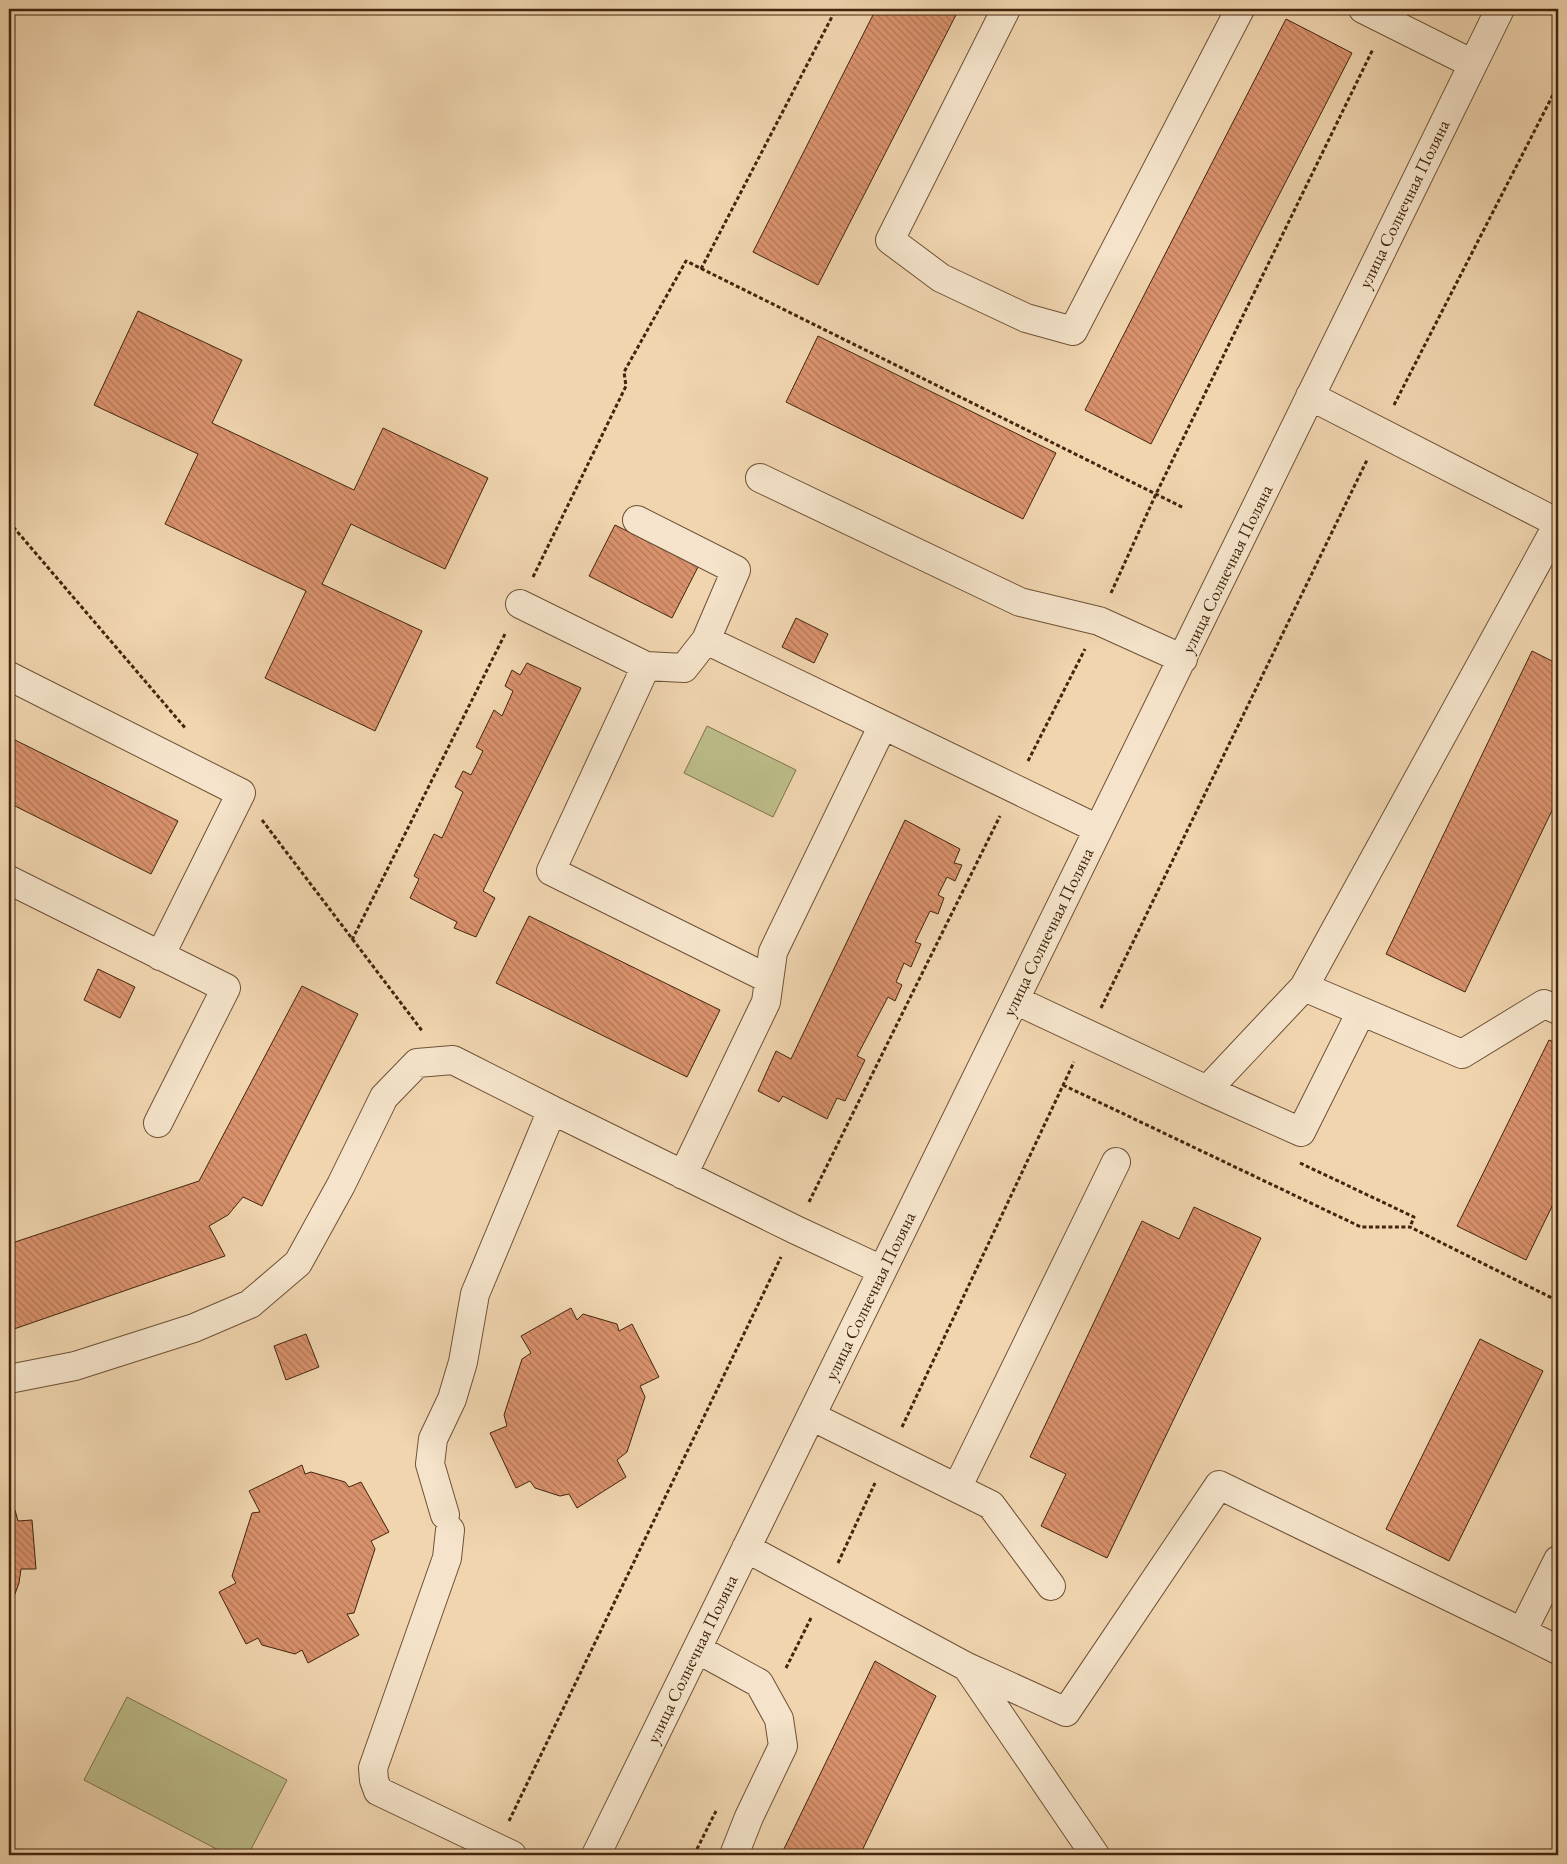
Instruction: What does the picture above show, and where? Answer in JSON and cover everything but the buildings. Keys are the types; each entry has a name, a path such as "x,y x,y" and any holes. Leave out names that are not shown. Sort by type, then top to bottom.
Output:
{"street":[{"path":"1006,9 890,240 941,278 1026,318 1073,331 1240,9"},
{"path":"1363,9 1473,64"},
{"name":"улица Солнечная Поляна","path":"596,1855 1500,9"},
{"path":"1207,1090 1304,987 1558,523 1310,396"},
{"path":"760,478 1020,602 1099,621 1183,659"},
{"path":"520,604 646,666 684,668 706,640 736,570 637,520"},
{"path":"706,640 1098,828"},
{"path":"646,666 551,871 769,979"},
{"path":"9,676 241,793 160,956"},
{"path":"683,1175 766,1002 773,952 883,725"},
{"path":"9,880 226,988 158,1123"},
{"path":"1304,987 1462,1054 1544,1004 1558,1010"},
{"path":"1015,1000 1301,1132 1361,1012"},
{"path":"9,1379 75,1366 194,1328 250,1304 298,1263 342,1185 384,1096 417,1063 453,1060 683,1175 882,1270"},
{"path":"504,1851 378,1790 374,1780 373,1768 447,1558 448,1523 430,1464 433,1439 452,1399 462,1362 475,1294 552,1110"},
{"path":"957,1488 1116,1162"},
{"path":"811,1416 991,1505 1051,1586"},
{"path":"746,1548 967,1667 1066,1712 1219,1485 1558,1650"},
{"path":"1522,1632 1558,1560"},
{"path":"697,1649 758,1683 779,1719 783,1746 749,1817 734,1855"},
{"path":"967,1667 1095,1855"}],"path":[{"path":"702,269 836,9"},
{"path":"1558,85 1380,431 1063,1085 1361,1227 1410,1227 1558,1301"},
{"path":"352,940 520,604 626,386 624,372 686,261 1184,508"},
{"path":"504,1851 775,1270 796,1230"}],"green space":[{"path":"707,726 796,770 773,817 684,773"},
{"path":"127,1697 287,1780 248,1855 228,1855 84,1780"}]}
